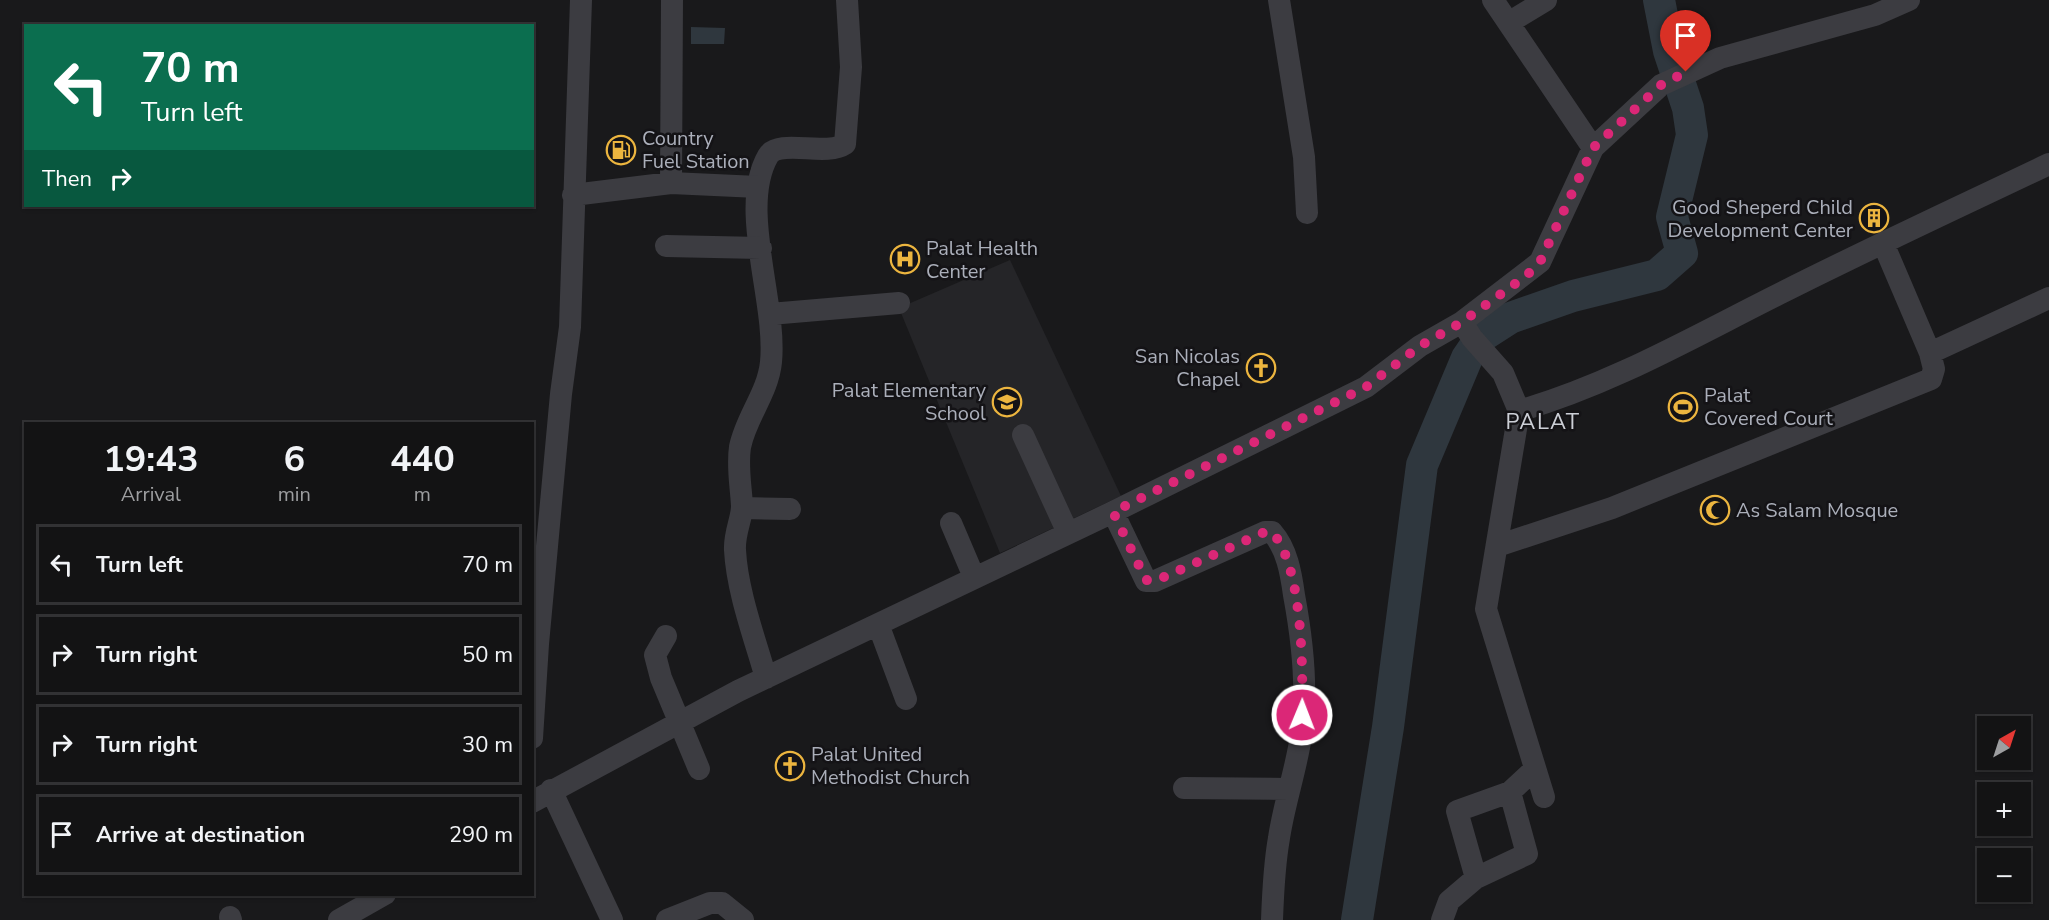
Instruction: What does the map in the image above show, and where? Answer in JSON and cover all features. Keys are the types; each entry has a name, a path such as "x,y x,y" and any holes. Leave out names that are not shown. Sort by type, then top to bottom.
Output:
{"street":[{"path":"534,710 561,394 570,327 581,0"},
{"path":"671,183 672,0"},
{"path":"766,678 735,552 735,530 742,508 739,489 740,447 768,380 771,361 770,314 756,213 758,187 768,156 773,150 784,148 836,150 845,144 851,67 847,0"},
{"path":"1279,0 1304,157 1306,213"},
{"path":"1492,0 1510,22 1593,148"},
{"path":"1510,22 1546,0"},
{"path":"612,920 542,796 766,678 1113,512 1366,387 1420,346 1467,330 1540,262 1593,148 1648,95 1674,78 1699,66 1748,49 1875,15 1909,0"},
{"path":"1519,411 1570,397 2049,164"},
{"path":"573,195 671,183 758,187"},
{"path":"1497,546 1612,508 1931,379 1934,369 1930,353 1883,243"},
{"path":"666,246 761,248"},
{"path":"1930,353 2049,298"},
{"path":"770,314 899,303"},
{"path":"1467,330 1503,373 1519,411 1487,599 1488,620 1544,797"},
{"path":"1023,435 1068,533"},
{"path":"742,508 790,509"},
{"path":"1113,512 1146,580 1155,581 1265,532 1272,532 1280,540 1290,571 1298,618 1303,675 1302,734 1289,789 1275,868 1272,920"},
{"path":"951,523 974,577"},
{"path":"878,624 906,699"},
{"path":"666,636 655,655 699,769"},
{"path":"1476,879 1457,812 1510,792 1535,769"},
{"path":"1184,788 1289,789"},
{"path":"1442,920 1449,901 1476,879 1527,854 1510,792"},
{"path":"339,920 381,896"},
{"path":"667,920 710,903 722,903 743,920"}],"shaded area":[{"path":"691,27 725,28 724,44 691,44"},
{"name":"Palat Elementary School","path":"1010,260 1121,496 1000,553 899,308"}],"waterway":[{"path":"1357,920 1388,727 1422,465 1467,358 1482,336 1510,318 1573,296 1657,275 1682,253 1672,217 1692,135 1688,108 1669,51 1659,0"}],"place":[{"name":"Country Fuel Station","path":"621,150"},
{"name":"Good Sheperd Child Development Center","path":"1874,218"},
{"name":"Palat Health Center","path":"905,259"},
{"name":"San Nicolas Chapel","path":"1261,368"},
{"name":"Palat Elementary School","path":"1007,402"},
{"name":"Palat Covered Court","path":"1683,407"},
{"name":"As Salam Mosque","path":"1715,510"},
{"name":"Palat United Methodist Church","path":"790,766"}],"district":[{"name":"PALAT","path":"1543,421"}],"route":[{"path":"1302,715 1303,675 1298,618 1290,571 1280,540 1272,532 1265,532 1155,581 1146,580 1113,512 1366,387 1420,346 1462,322 1526,276 1540,262 1593,148 1614,126 1661,85 1686,72"}]}
